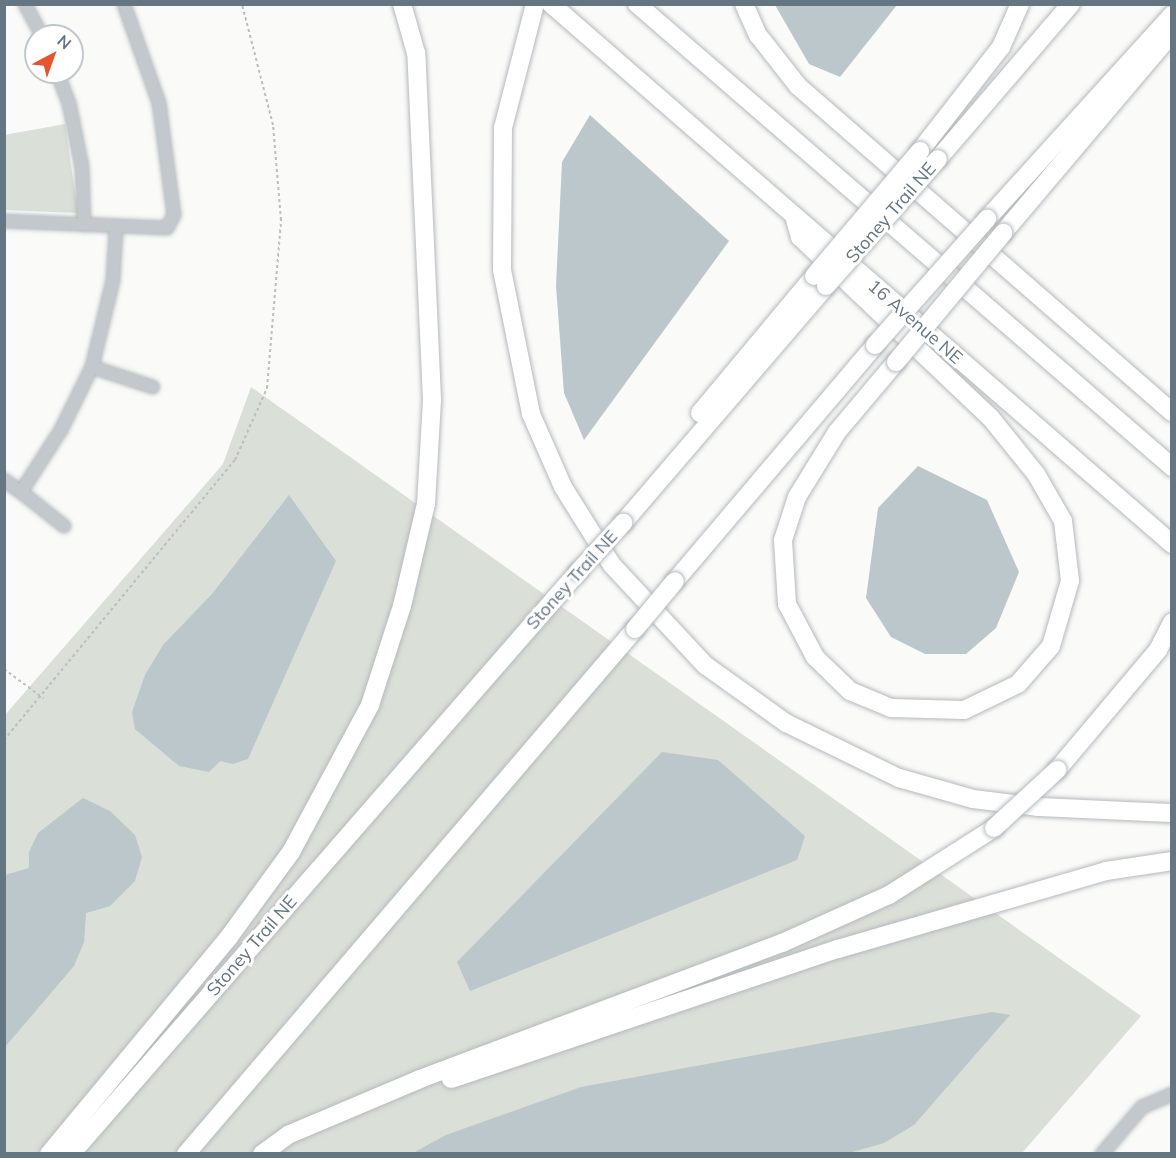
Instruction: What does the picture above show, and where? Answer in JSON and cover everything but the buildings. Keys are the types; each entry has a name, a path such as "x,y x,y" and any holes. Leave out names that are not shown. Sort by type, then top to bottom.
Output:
{"highway":[{"path":"49,1154 229,937 291,852 370,705 402,606 426,504 432,399 416,52 402,4"},
{"path":"535,4 527,26 503,128 500,176 502,270 531,414 563,487 585,526 638,597 705,665 786,723 899,778 973,799 1038,807 1172,813"},
{"name":"16 Avenue NE","path":"551,4 1172,544"},
{"path":"637,4 1172,467"},
{"path":"744,4 758,35 798,86 1172,412"},
{"path":"820,281 1001,47 1020,4"},
{"name":"Stoney Trail NE","path":"71,1154 578,572 622,516 820,281 938,159 1071,4"},
{"path":"186,1154 875,345 1172,15"},
{"path":"794,216 800,237 990,417 1036,474 1063,521 1070,581 1051,646 1018,684 964,710 891,708 850,691 815,657 787,604 783,540 797,497 837,432 896,362 1003,233 1172,33"},
{"path":"262,1154 290,1134 420,1079 782,943 888,895 994,828 1057,770 1158,650 1172,622"},
{"path":"420,1079 443,1082 849,945 1106,871 1172,861"}],"street":[{"path":"25,4 36,24"},
{"path":"4,221 116,229 167,228 174,215 159,103 124,4"},
{"path":"62,84 69,103 82,167 84,225"},
{"path":"21,492 61,430 92,367 113,280 116,229"},
{"path":"92,367 153,387"},
{"path":"4,480 64,526"},
{"path":"1102,1154 1142,1107 1172,1094"}],"path":[{"path":"4,740 43,698 235,460 267,388 281,220 273,125 242,4"},
{"path":"4,669 43,698"}],"shaded area":[{"path":"775,5 897,5 840,77 809,64"},
{"path":"590,115 729,241 584,440 564,393 556,286 562,162"},
{"path":"65,124 78,213 5,210 4,135"},
{"path":"251,387 1141,1016 1022,1153 5,1154 5,715 223,464"},
{"path":"918,466 987,500 1019,572 996,628 966,654 925,654 891,637 866,598 878,508"},
{"path":"289,495 336,561 248,759 233,764 220,761 209,772 179,766 135,729 132,712 145,675 163,645 212,594"},
{"path":"662,752 718,760 805,836 797,860 470,991 457,962"},
{"path":"83,798 110,811 135,835 142,857 135,881 110,906 86,913 84,942 74,966 5,1047 5,875 29,868 29,852 38,833"},
{"path":"992,1012 1010,1015 914,1125 884,1143 849,1153 413,1153 446,1135 581,1087"}]}
